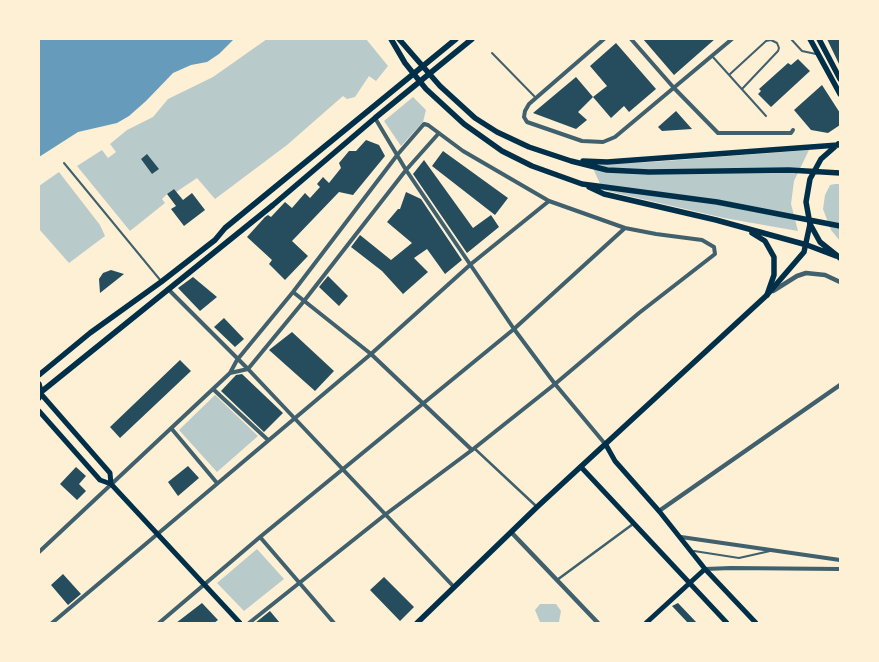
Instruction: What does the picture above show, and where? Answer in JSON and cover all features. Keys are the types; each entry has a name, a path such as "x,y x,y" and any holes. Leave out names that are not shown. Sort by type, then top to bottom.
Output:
{"main road":[{"path":"391,39 405,63 426,89 464,124 502,151 547,172 604,194 807,245 838,257"},
{"path":"399,39 434,80 475,118 497,132 529,147 571,161 607,170 649,172 790,170 840,173"},
{"path":"39,375 90,333 215,240 225,228 456,39"},
{"path":"40,394 273,205 472,39"},
{"path":"810,39 840,94"},
{"path":"819,39 840,80"},
{"path":"571,161 607,162 839,144"},
{"path":"417,623 537,507 767,295 800,258 807,245 810,224 806,202 810,179 821,159 839,144"},
{"path":"582,184 718,202 840,226"},
{"path":"810,224 820,242 838,257"},
{"path":"743,228 765,242 771,249 774,257 774,275 767,295"},
{"path":"39,384 40,394 110,473 111,484"},
{"path":"39,412 100,480 111,484 240,623"},
{"path":"606,445 615,461 659,510 705,569 756,623"},
{"path":"582,467 727,623"},
{"path":"646,623 690,585 705,569"}],"street":[{"path":"604,39 529,104 524,117 527,122 582,141 603,142 615,137 732,39"},
{"path":"631,39 674,88 718,133 791,133 793,130"},
{"path":"375,118 406,170 514,329 555,384 606,445"},
{"path":"39,552 230,372 237,360 293,292 422,125 428,125 462,151 549,201 625,228 702,240 714,247 715,254 639,313 555,384 473,449 386,514 249,623"},
{"path":"230,372 248,369 304,301 406,170 440,133"},
{"path":"52,623 371,354 471,264 549,201"},
{"path":"159,623 260,537 514,329 625,228"},
{"path":"767,295 797,276 806,273 825,275 840,282"},
{"path":"168,289 248,369 454,587"},
{"path":"293,292 371,354 537,507"},
{"path":"659,510 840,385"},
{"path":"213,389 268,440"},
{"path":"171,428 218,482"},
{"path":"557,580 634,523"},
{"path":"511,532 598,623"},
{"path":"260,537 301,582 334,623"},
{"path":"681,537 840,560"},
{"path":"705,569 840,569"}],"lane":[{"path":"792,39 802,51 819,54"},
{"path":"729,75 766,41 771,40 778,44 778,52 742,89"},
{"path":"492,53 536,98"},
{"path":"712,56 766,116"},
{"path":"64,163 161,282"},
{"path":"691,550 740,558 772,550"}],"shaded area":[{"path":"267,39 366,39 388,66 376,81 369,76 355,97 347,99 343,96 287,145 215,199 197,178 176,192 174,189 167,194 162,199 165,203 130,231 77,166 102,150 108,158 116,152 110,144 127,130 153,117 168,99 213,77"},
{"path":"413,97 426,110 423,122 401,146 384,121"},
{"path":"809,150 794,181 791,204 798,231 724,218 603,190 591,164 652,162"},
{"path":"59,172 100,225 105,236 69,263 39,229 39,186"},
{"path":"840,184 840,241 831,230 823,209 825,195 830,185"},
{"path":"215,395 258,436 217,472 179,430"},
{"path":"257,549 284,579 244,611 217,583"},
{"path":"540,604 556,604 561,611 559,622 540,622 535,610"}],"water":[{"path":"39,39 234,39 219,54 207,62 191,65 173,73 129,116 117,123 78,132 39,157"}],"building":[{"path":"643,39 715,39 674,75"},
{"path":"827,39 840,39 840,66"},
{"path":"616,43 656,89 629,112 624,106 611,118 593,97 607,86 590,66"},
{"path":"798,59 810,71 771,107 758,94 761,91 759,89 788,63 791,65"},
{"path":"576,77 593,97 578,112 587,120 576,129 533,113"},
{"path":"822,85 840,113 840,125 828,133 811,130 794,110"},
{"path":"676,111 692,129 662,131 658,127"},
{"path":"366,140 379,145 385,156 353,195 339,192 292,241 308,256 285,280 269,264 272,260 247,237 265,217 268,215 271,217 285,202 292,208 305,193 310,198 320,187 317,184 323,177 329,183 341,168 339,163 349,151 356,151"},
{"path":"443,151 508,198 495,215 432,166"},
{"path":"147,154 159,169 152,174 141,159"},
{"path":"424,160 473,228 491,215 499,227 467,253 413,174"},
{"path":"174,189 183,200 192,193 205,210 184,226 171,209 176,206 167,194"},
{"path":"406,192 421,199 462,260 445,274 427,249 414,258 428,272 403,294 382,271 351,247 360,235 391,260 412,243 387,222 400,209"},
{"path":"111,270 124,274 100,293 99,279 103,273"},
{"path":"328,276 348,296 339,306 319,287"},
{"path":"193,277 217,297 200,311 178,288"},
{"path":"224,318 244,339 235,347 214,327"},
{"path":"292,332 334,371 315,391 269,350"},
{"path":"180,360 191,371 120,438 110,427"},
{"path":"242,374 283,413 264,432 221,391 236,375"},
{"path":"188,466 199,478 178,496 168,482"},
{"path":"76,467 86,476 79,484 86,491 77,500 60,484"},
{"path":"63,574 81,594 68,605 51,585"},
{"path":"384,577 414,607 400,621 370,590"},
{"path":"202,603 218,620 214,623 176,623"},
{"path":"678,603 697,623 688,623 672,606"},
{"path":"270,611 280,623 255,623"}]}
